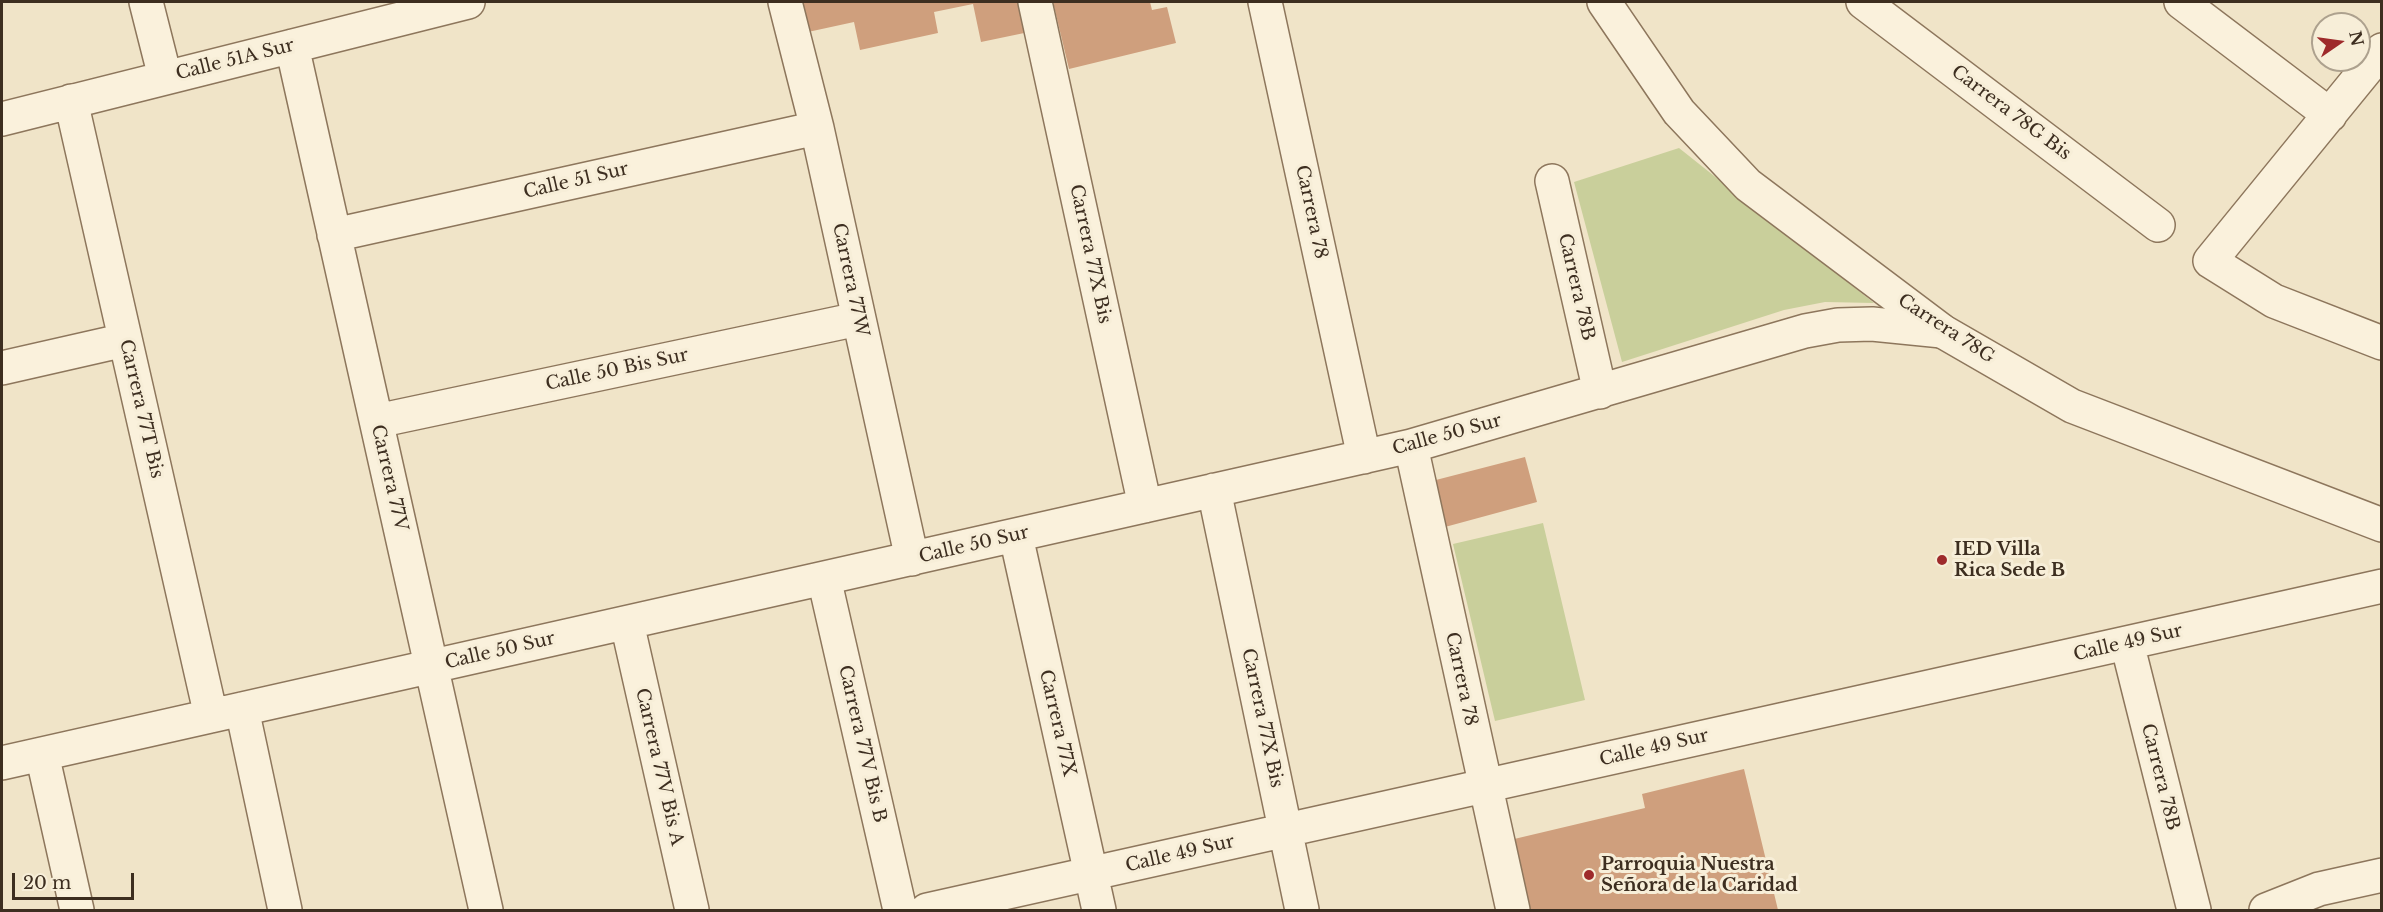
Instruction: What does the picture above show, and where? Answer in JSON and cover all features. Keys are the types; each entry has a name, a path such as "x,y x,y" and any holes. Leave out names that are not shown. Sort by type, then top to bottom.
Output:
{"street":[{"path":"146,2 165,77"},
{"name":"Calle 51A Sur","path":"2,119 292,46 354,15 468,2"},
{"name":"Carrera 77W","path":"785,2 817,128 912,559"},
{"name":"Carrera 77X Bis","path":"1035,2 1145,506"},
{"name":"Carrera 78","path":"1265,2 1364,457"},
{"name":"Carrera 78G Bis","path":"1863,2 2158,225"},
{"path":"2181,2 2330,115"},
{"name":"Carrera 78G","path":"1611,5 1679,112 1748,185 1942,331 2072,406 2382,525"},
{"name":"Carrera 77V","path":"292,46 486,910"},
{"path":"2375,332 2274,301 2210,261 2382,50"},
{"name":"Carrera 77T Bis","path":"71,101 125,340 226,713 285,910"},
{"name":"Calle 51 Sur","path":"334,235 817,128"},
{"name":"Carrera 78B","path":"1552,181 1600,392"},
{"name":"Calle 50 Bis Sur","path":"376,421 858,319"},
{"name":"Calle 50 Sur","path":"2,763 1411,446 1805,331 1838,325 1872,324 1942,331"},
{"path":"2,368 125,340"},
{"name":"Carrera 78","path":"1411,446 1513,910"},
{"name":"Carrera 77X Bis","path":"1214,490 1302,910"},
{"name":"Carrera 77X","path":"1016,536 1099,910"},
{"name":"Carrera 77V Bis B","path":"824,578 900,910"},
{"name":"Calle 49 Sur","path":"927,910 2382,586"},
{"name":"Carrera 77V Bis A","path":"627,622 692,910"},
{"name":"Carrera 78B","path":"2127,643 2193,910"},
{"path":"42,754 77,910"},
{"path":"2266,910 2319,889 2382,875"}],"green space":[{"path":"1679,148 1874,303 1825,302 1784,310 1622,362 1574,182"},
{"path":"1543,523 1585,700 1495,721 1453,544"}],"building":[{"path":"802,2 1022,2 1029,32 981,42 973,4 934,12 938,33 860,50 854,22 808,32"},
{"path":"1053,2 1150,2 1152,10 1167,7 1176,43 1069,69"},
{"path":"1525,457 1537,502 1445,527 1432,481"},
{"path":"1744,769 1778,910 1527,910 1510,840 1645,808 1642,794"}],"place":[{"name":"IED Villa Rica Sede B","path":"1942,560"},
{"name":"Parroquia Nuestra Señora de la Caridad","path":"1589,875"}]}
